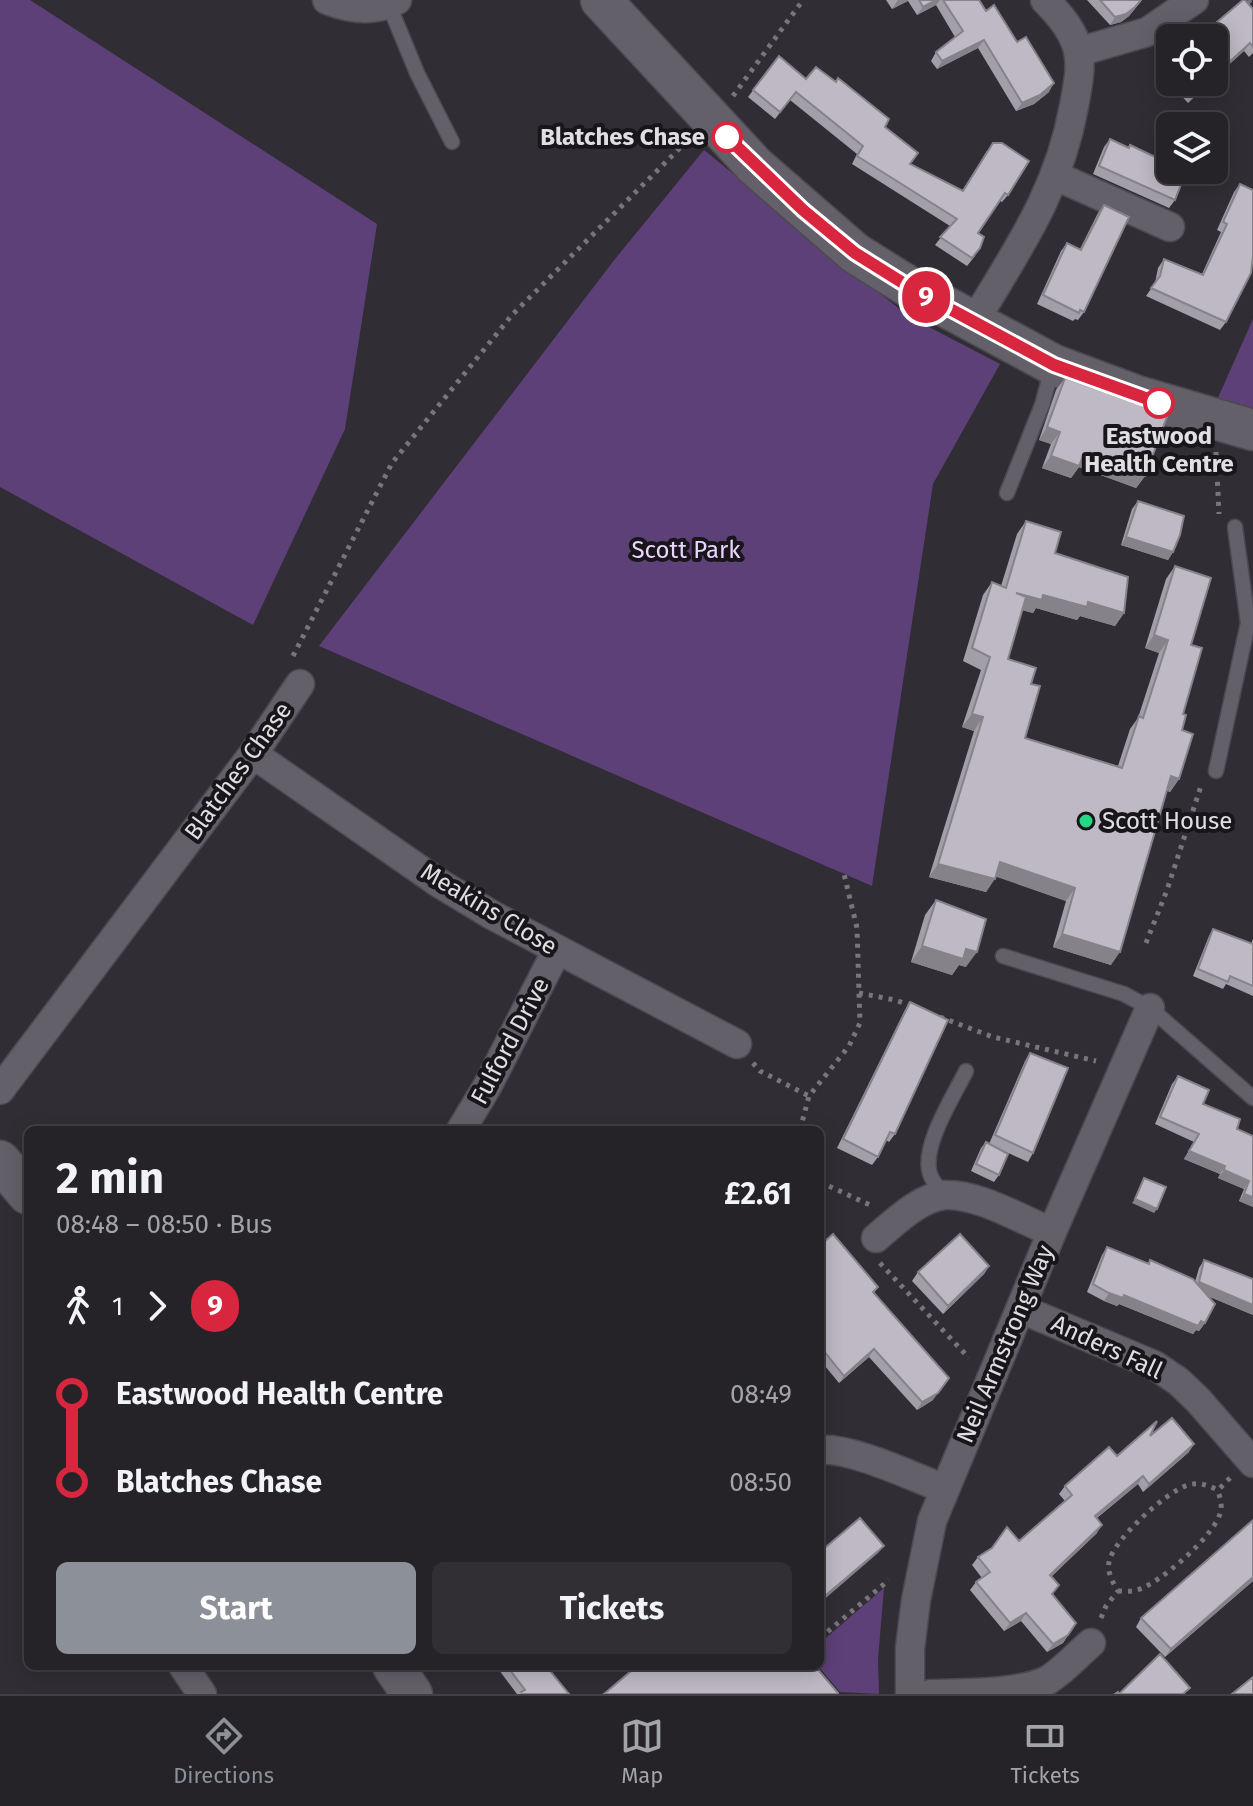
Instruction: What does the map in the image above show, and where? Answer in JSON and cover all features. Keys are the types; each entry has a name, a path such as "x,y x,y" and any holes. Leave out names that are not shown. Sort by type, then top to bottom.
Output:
{"street":[{"path":"327,0 352,8 369,9 393,2"},
{"path":"601,0 755,166 855,253 911,288 1054,365 1137,396 1235,426"},
{"path":"974,322 1035,220 1056,176 1070,129 1079,74 1078,52 1070,31 1045,0"},
{"path":"1078,52 1147,32 1194,0"},
{"path":"1056,176 1170,227"},
{"name":"Blatches Chase","path":"0,1090 253,754 300,684"},
{"name":"Meakins Close","path":"253,754 439,883 492,915 737,1044"},
{"name":"Fulford Drive","path":"463,1126 488,1085 557,950"},
{"name":"Neil Armstrong Way","path":"910,1694 910,1648 924,1555 945,1489 1150,1008"},
{"path":"0,1161 24,1189"},
{"path":"877,1250 907,1214 944,1195 979,1201 1052,1232"},
{"name":"Anders Fall","path":"1021,1309 1154,1365 1178,1381 1198,1400 1252,1462"},
{"path":"824,1450 855,1455 945,1489"},
{"path":"931,1694 1003,1693 1033,1688 1048,1680 1091,1643"},
{"path":"186,1670 202,1694"},
{"path":"396,1670 412,1694"}],"lane":[{"path":"393,2 417,73 452,142"},
{"path":"1007,493 1042,405 1054,365"},
{"path":"1216,771 1250,623 1235,527"},
{"path":"1003,956 1124,994 1150,1008 1253,1098"},
{"path":"944,1195 930,1176 928,1159 935,1134 966,1071"}],"path":[{"name":"Blatches Chase","path":"300,684 293,655 392,463 512,315 683,144 713,122 803,0"},
{"path":"1248,0 1253,6"},
{"path":"1235,426 1216,471 1220,528 1235,527"},
{"path":"1146,943 1172,878 1205,775 1216,771"},
{"path":"801,1126 809,1096 858,1032 861,1012 857,928 844,874"},
{"path":"859,993 917,1008"},
{"path":"928,1012 993,1037 1096,1061"},
{"path":"737,1044 760,1071 809,1096"},
{"path":"824,1184 874,1208"},
{"path":"877,1250 969,1359"},
{"path":"1218,1490 1252,1462"},
{"path":"1118,1591 1110,1578 1108,1563 1116,1546 1143,1517 1178,1488 1204,1484 1218,1490"},
{"path":"1091,1643 1106,1606 1118,1591 1137,1590 1156,1580 1214,1527 1221,1509 1218,1490"},
{"path":"824,1635 889,1580"}],"green space":[{"path":"0,0 30,0 377,224 345,429 253,625 0,487"},
{"name":"Scott Park","path":"704,150 908,316 1000,364 933,484 872,886 319,646 615,259"},
{"path":"1253,319 1253,408 1217,400"},
{"path":"884,1588 878,1659 879,1694 840,1692 821,1670 824,1670 824,1640"}],"building":[{"path":"919,0 936,0 923,7"},
{"path":"943,0 979,0 986,11 994,5 1017,42 1026,37 1054,83 1040,95 1022,103 984,40 942,61 936,52 963,31"},
{"path":"1100,0 1141,0 1126,14 1115,17"},
{"path":"1245,0 1253,9 1253,47 1250,43 1228,63 1228,24 1215,24"},
{"path":"779,56 806,79 816,67 836,82 838,78 889,119 885,127 918,153 910,164 963,191 993,143 1002,143 1029,161 1008,195 1005,193 978,233 984,237 972,258 940,237 957,219 857,156 863,146 796,92 780,112 753,90"},
{"path":"1110,139 1156,157 1156,184 1181,184 1175,200 1099,166"},
{"path":"1240,184 1253,190 1253,256 1251,273 1226,322 1151,288 1160,276 1164,259 1203,275 1227,224 1223,222"},
{"path":"1104,205 1129,217 1084,312 1080,310 1079,313 1043,295 1067,243 1081,250"},
{"path":"1065,378 1168,414 1145,476 1084,454 1079,466 1051,456 1060,432 1047,427"},
{"path":"1138,501 1184,516 1173,552 1126,537"},
{"path":"1026,521 1061,532 1055,553 1128,577 1124,613 1088,602 1087,607 1043,595 1042,600 1016,593 1026,597 1008,659 1036,668 1031,684 1040,686 1025,738 1122,768 1139,716 1143,718 1168,640 1154,635 1175,566 1211,578 1191,645 1202,648 1183,714 1186,715 1182,730 1193,734 1179,779 1171,776 1120,952 1062,934 1075,888 1000,862 995,879 938,864 983,717 972,714 990,657 972,648 992,582 1006,588"},
{"path":"936,900 986,919 977,952 966,949 963,959 922,946"},
{"path":"1213,929 1253,944 1253,986 1230,976 1228,982 1198,969"},
{"path":"910,1002 948,1020 895,1134 890,1132 878,1157 843,1139"},
{"path":"1030,1053 1068,1068 1033,1153 995,1135"},
{"path":"1178,1076 1209,1090 1203,1104 1240,1119 1237,1129 1253,1136 1253,1197 1244,1194 1249,1181 1224,1170 1225,1166 1189,1151 1199,1134 1160,1117"},
{"path":"986,1142 1008,1154 999,1175 976,1164"},
{"path":"1144,1178 1166,1187 1157,1209 1135,1199"},
{"path":"833,1234 878,1287 873,1292 949,1378 938,1393 922,1402 874,1349 844,1376 824,1351 824,1242"},
{"path":"960,1234 989,1266 948,1306 918,1272"},
{"path":"1107,1247 1149,1264 1150,1260 1193,1279 1215,1304 1205,1323 1201,1321 1198,1326 1124,1295 1123,1298 1109,1293 1093,1284"},
{"path":"1204,1260 1253,1279 1253,1305 1199,1282"},
{"path":"1172,1418 1194,1444 1149,1484 1143,1476 1095,1516 1102,1525 1050,1575 1059,1585 1052,1594 1076,1623 1068,1635 1053,1644 1026,1613 1010,1623 976,1582 990,1572 978,1557 992,1548 1007,1527 1019,1541 1072,1495 1065,1486 1109,1447 1117,1456 1157,1421 1150,1436"},
{"path":"860,1518 884,1546 824,1597 824,1549"},
{"path":"1253,1520 1253,1577 1171,1649 1141,1618"},
{"path":"1160,1654 1190,1688 1183,1694 1119,1694"},
{"path":"510,1670 549,1670 569,1694 521,1692 525,1690"},
{"path":"632,1670 818,1670 838,1693 837,1694 604,1694"},
{"path":"1253,1677 1253,1694 1232,1694"}],"bus line":[{"name":"9","path":"727,137 803,210 855,253 911,288 1054,365 1159,403"}],"place":[{"name":"Blatches Chase","path":"727,137"},
{"name":"Eastwood Health Centre","path":"1159,403"},
{"name":"Scott House","path":"1086,821"}]}
